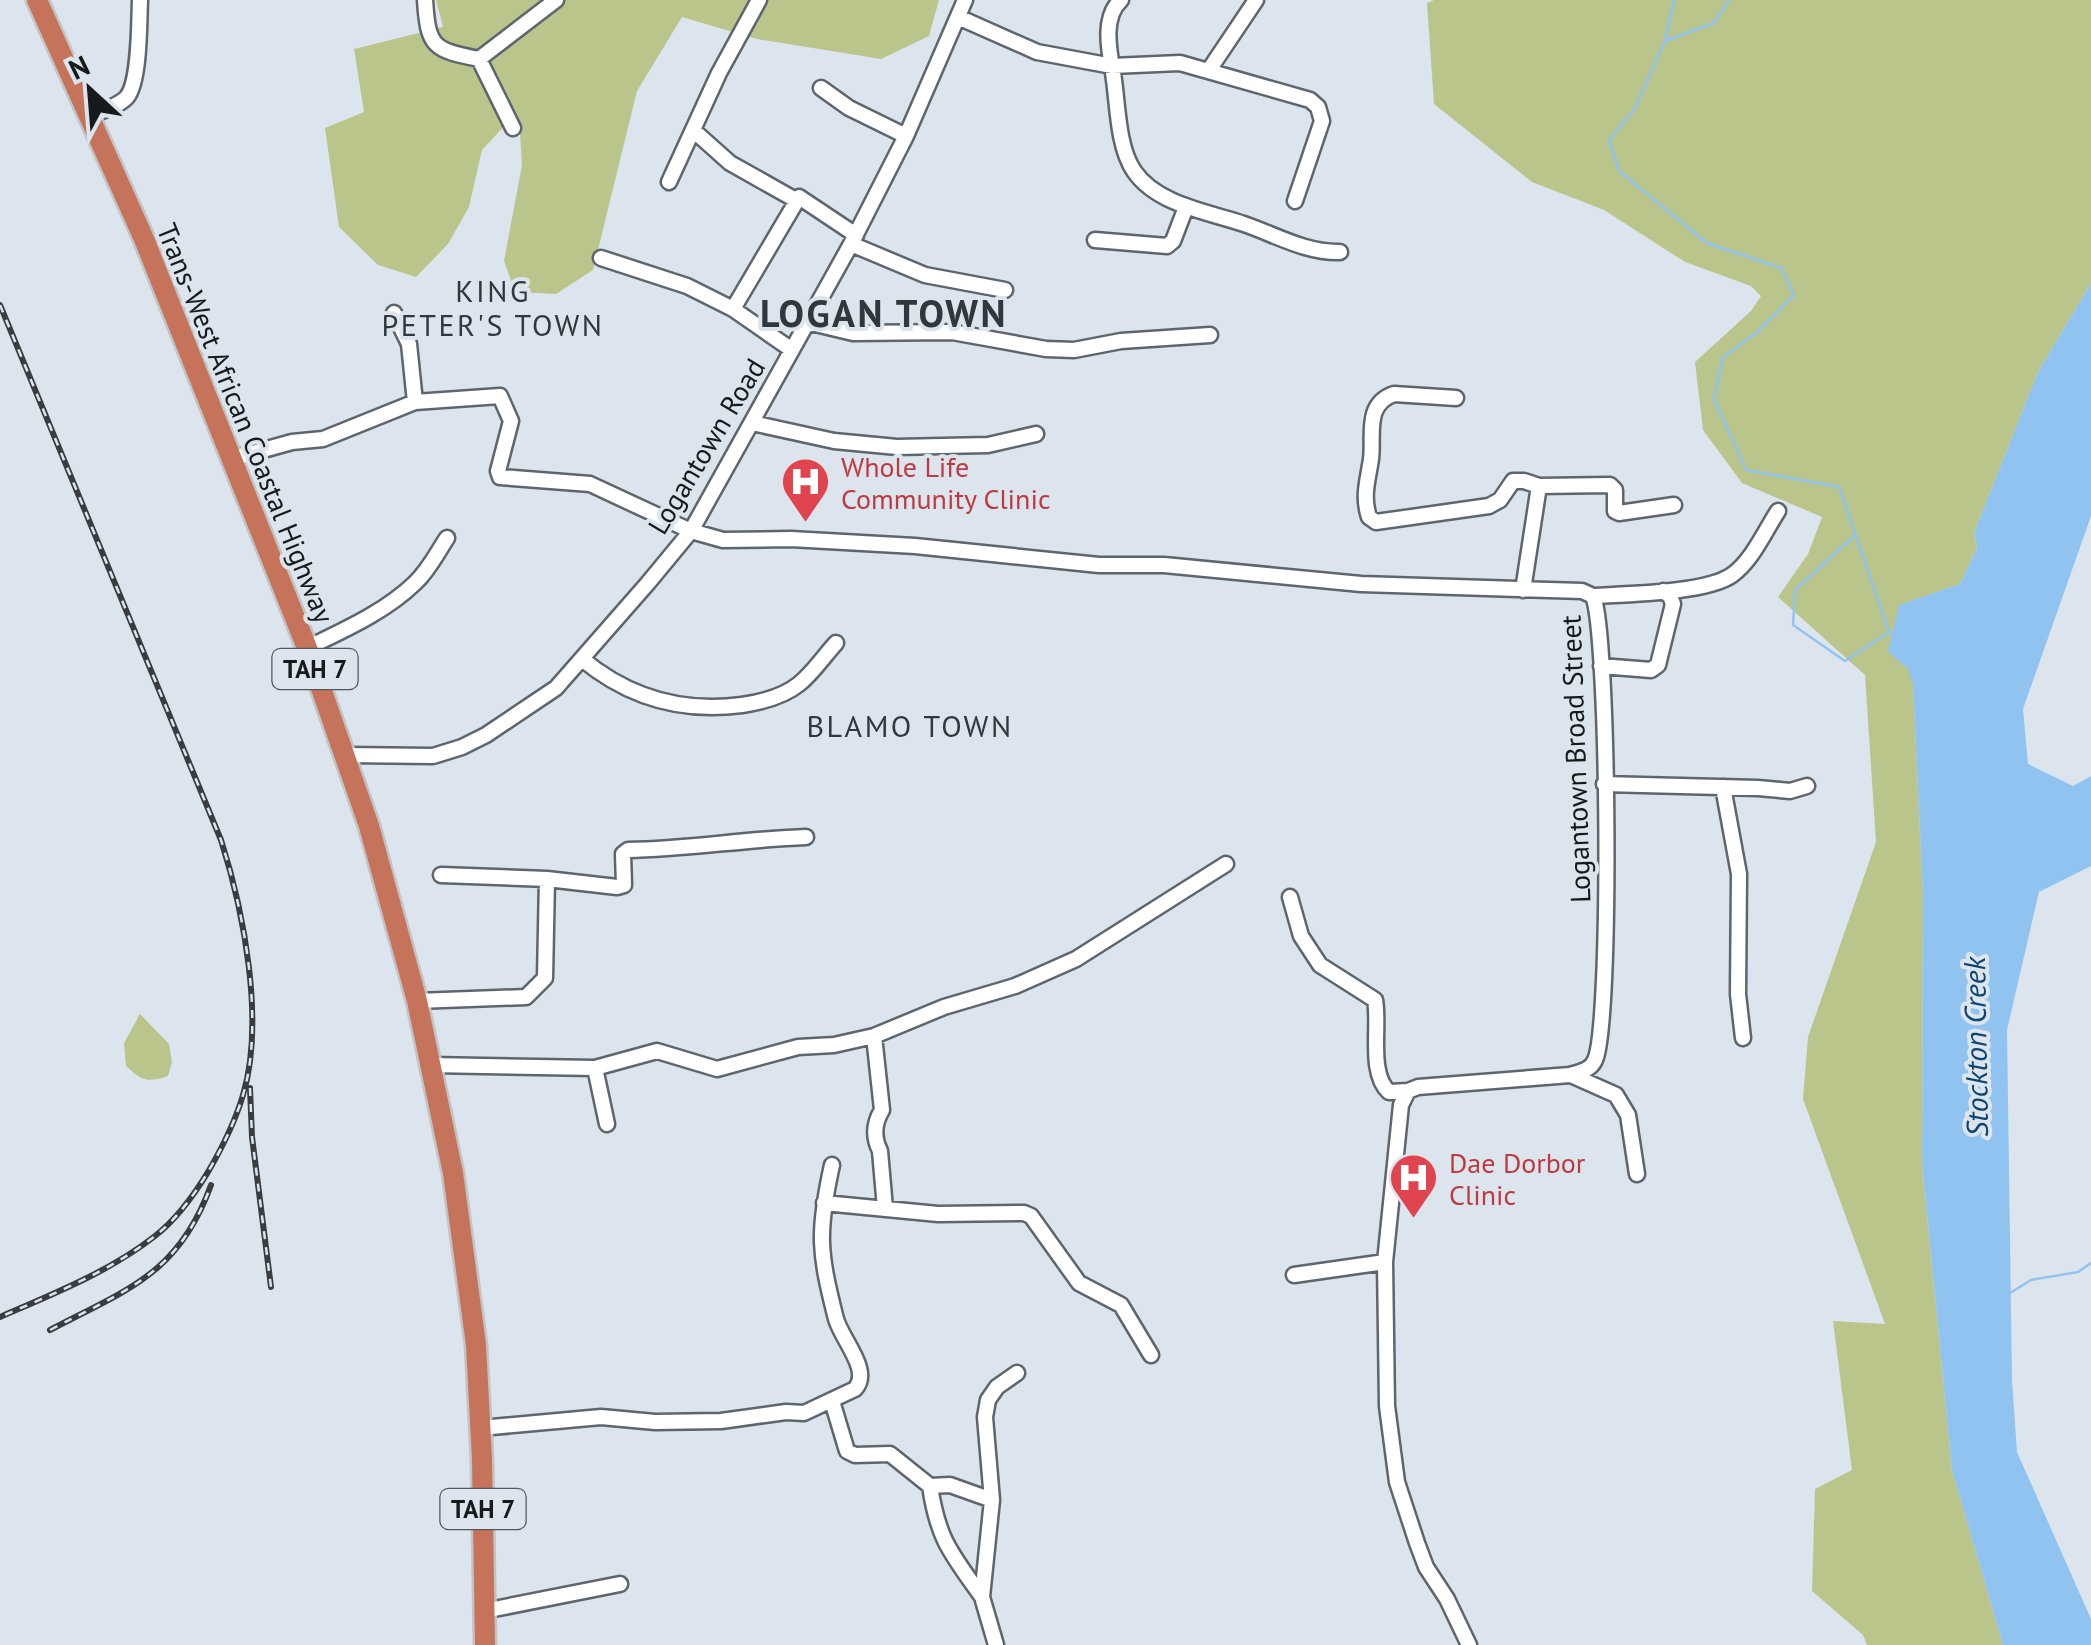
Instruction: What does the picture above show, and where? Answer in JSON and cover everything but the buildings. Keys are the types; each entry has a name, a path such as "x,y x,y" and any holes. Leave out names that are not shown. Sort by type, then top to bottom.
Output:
{"highway":[{"name":"Trans-West African Coastal Highway","path":"37,0 144,239 306,648 346,754 417,1001 453,1172 476,1345 484,1645"}],"street":[{"path":"90,116 117,104 129,93 140,0"},
{"path":"425,0 429,38 438,48 479,59 512,128"},
{"path":"479,59 556,0"},
{"path":"669,182 734,43 759,0"},
{"name":"Logantown Road","path":"346,754 418,758 462,748 547,696 690,530 854,240 906,136 965,0"},
{"path":"1121,0 1112,8 1108,20 1125,146 1135,173 1161,194 1186,207 1303,246 1340,252"},
{"path":"1209,70 1256,0"},
{"path":"958,17 1037,52 1112,66 1166,62 1303,96 1318,107 1322,116 1296,200"},
{"path":"718,35 734,43"},
{"path":"822,88 862,116 906,136"},
{"path":"693,130 730,162 794,200 804,198 854,240 926,275 1006,290"},
{"path":"733,309 794,200"},
{"path":"1095,240 1167,246 1173,241 1186,207"},
{"path":"601,258 688,286 733,309 792,350"},
{"path":"231,458 324,438 415,402 409,344 394,313"},
{"path":"807,322 853,333 952,332 1046,349 1074,350 1122,341 1210,334"},
{"path":"1456,398 1394,394 1386,396 1376,408 1370,424 1371,458 1364,488 1369,517 1376,522 1489,506 1500,500 1513,482 1524,480 1539,486 1610,485 1615,490 1615,511 1619,513 1674,506"},
{"name":"Logantown Broad Street","path":"415,402 500,396 511,420 498,471 500,477 590,484 690,530 723,540 792,539 915,546 1099,566 1164,565 1343,583 1582,591 1593,596 1598,608 1601,666 1605,1005 1596,1060 1586,1071 1570,1075"},
{"path":"752,423 834,441 897,446 988,445 1036,434"},
{"path":"1523,590 1539,486"},
{"path":"1593,596 1664,591 1730,577 1741,568 1778,511"},
{"path":"306,648 400,596 429,568 448,538"},
{"path":"1601,666 1651,670 1658,665 1674,604 1664,591"},
{"path":"582,659 623,687 673,706 733,706 777,698 800,684 836,643"},
{"path":"1604,784 1778,791 1807,786"},
{"path":"1724,787 1739,874 1738,994 1743,1038"},
{"path":"441,876 547,879 617,887 624,886 625,851 806,837"},
{"path":"431,1065 594,1068 638,1053 657,1051 717,1069 798,1047 834,1046 874,1036 944,1007 1014,986 1076,959 1226,864"},
{"path":"417,1001 526,997 536,989 545,978 547,879"},
{"path":"1290,897 1301,936 1320,965 1375,1000 1379,1074 1389,1092 1570,1075 1616,1095 1628,1115 1637,1174"},
{"path":"874,1036 882,1110 876,1120 876,1142 885,1208"},
{"path":"594,1068 607,1124"},
{"path":"1408,1090 1401,1105 1385,1262 1387,1406 1398,1482 1426,1567 1469,1645"},
{"path":"481,1428 601,1418 721,1422 804,1412 854,1388 862,1372 842,1338 823,1272 820,1242 832,1165"},
{"path":"824,1202 938,1214 1031,1216 1079,1283 1120,1305 1151,1355"},
{"path":"1294,1275 1385,1262"},
{"path":"982,1596 992,1500 985,1417 988,1400 997,1387 1017,1373"},
{"path":"832,1401 847,1451 856,1455 890,1454 930,1486 942,1539 982,1596 996,1645"},
{"path":"930,1486 950,1485 992,1500"},
{"path":"484,1612 620,1584"}],"green space":[{"path":"436,0 939,0 929,36 881,59 757,39 682,17 637,91 593,270 556,294 515,292 504,261 522,165 520,133 506,124 482,150 469,207 448,244 416,277 378,265 339,227 325,128 364,112 354,49 443,27"},
{"path":"2091,0 2091,283 2038,372 1974,533 1977,548 1960,584 1900,605 1913,684 1923,895 1922,1163 1952,1470 2003,1645 1867,1645 1863,1635 1812,1591 1815,1489 1852,1470 1833,1321 1885,1324 1803,1099 1808,1037 1876,842 1865,675 1778,597 1808,554 1822,517 1742,483 1703,430 1695,362 1751,311 1761,296 1751,286 1685,262 1604,210 1532,182 1434,104 1427,3"},
{"path":"140,1014 169,1044 172,1062 168,1076 145,1079 126,1066 124,1043"}],"water":[{"name":"Stockton Creek","path":"2091,283 2091,516 2023,709 2028,764 2073,786 2091,776 2091,866 2039,892 2007,1030 2012,1380 2017,1452 2091,1619 2091,1645 2003,1645 1952,1470 1922,1163 1923,895 1913,685 1908,669 1888,652 1899,605 1960,584 1977,548 1974,533 2038,372"}],"waterway":[{"path":"1665,41 1674,0"},
{"path":"1729,0 1714,23 1665,41 1634,110 1609,140 1619,171 1707,243 1781,268 1794,295 1756,333 1723,357 1714,399 1746,470 1839,487 1889,632 1894,635"},
{"path":"1854,536 1795,590 1793,625 1845,661 1889,632"},
{"path":"2010,1293 2031,1280 2078,1272 2091,1263"}],"railway":[{"path":"0,305 221,840 244,933 252,1001 249,1066 243,1095 223,1144 191,1198 155,1236 119,1261 0,1317"},
{"path":"250,1088 252,1137 271,1287"},
{"path":"50,1330 127,1290 167,1259 198,1215 211,1185"}],"place":[{"name":"Whole Life Community Clinic","path":"806,524"},
{"name":"Dae Dorbor Clinic","path":"1414,1220"}],"district":[{"name":"KING PETER'S TOWN","path":"493,307"},
{"name":"LOGAN TOWN","path":"884,312"},
{"name":"BLAMO TOWN","path":"910,725"}]}
